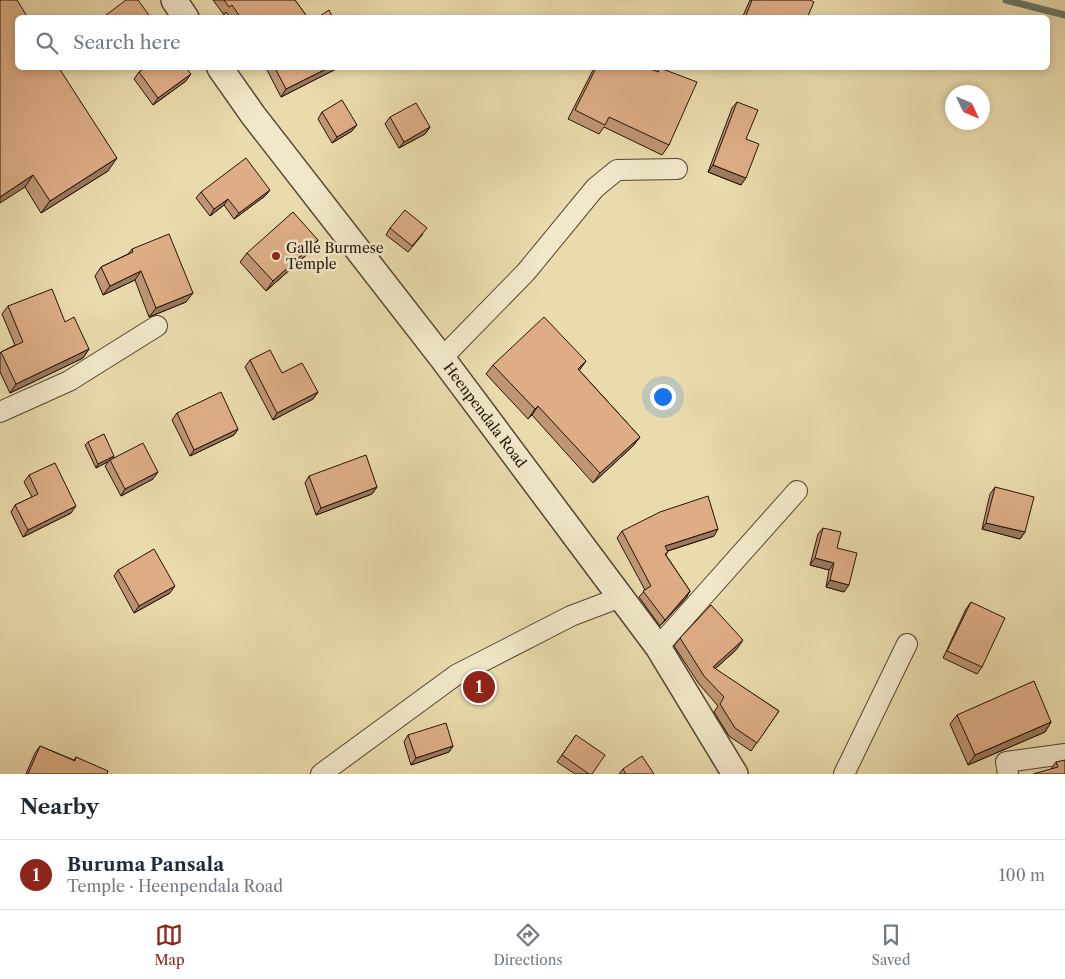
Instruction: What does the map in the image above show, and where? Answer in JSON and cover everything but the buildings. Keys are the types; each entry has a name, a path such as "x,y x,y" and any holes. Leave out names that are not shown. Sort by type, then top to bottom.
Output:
{"street":[{"path":"174,0 184,15"},
{"name":"Heenpendala Road","path":"221,70 253,115 442,358 658,647 735,774"},
{"path":"442,358 526,272 595,188 617,170 677,169"},
{"path":"0,412 69,381 157,326"},
{"path":"658,647 797,490"},
{"path":"321,774 456,676 571,616 621,597"},
{"path":"844,774 907,644"},
{"path":"1008,774 1006,762 1065,754"}],"waterway":[{"path":"1006,0 1065,15"}],"place":[{"name":"Galle Burmese Temple","path":"276,256"},
{"name":"Buruma Pansala","path":"479,687"}]}
